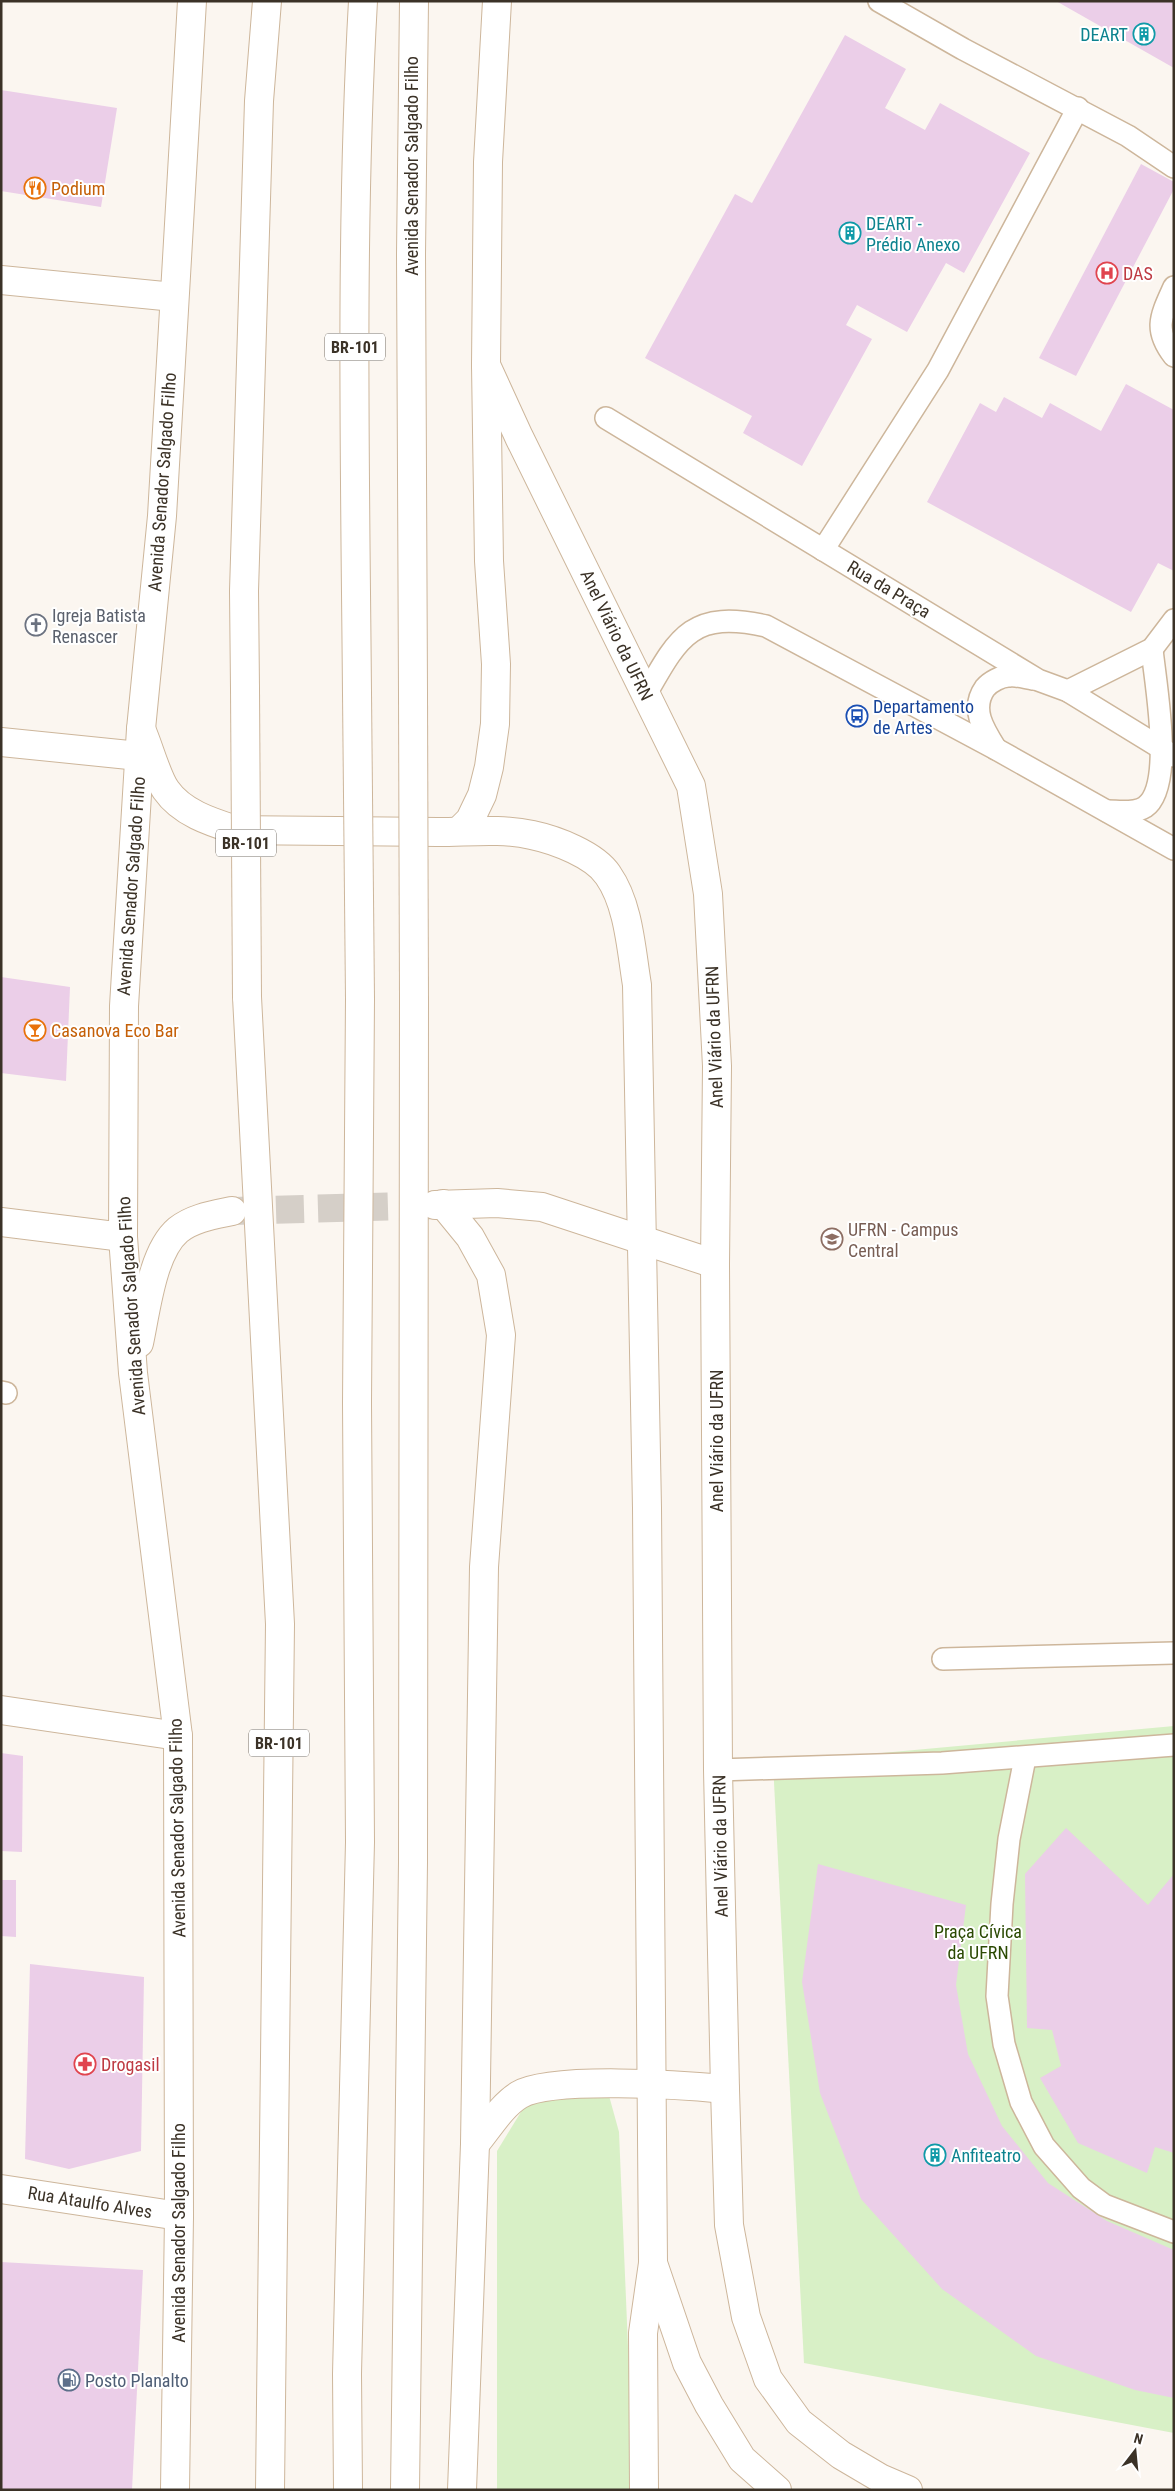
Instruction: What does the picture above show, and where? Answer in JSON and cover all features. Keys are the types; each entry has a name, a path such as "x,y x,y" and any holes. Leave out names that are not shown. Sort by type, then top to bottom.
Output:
{"main road":[{"name":"Avenida Senador Salgado Filho","path":"175,2490 179,2216 178,1736 133,1373 123,1237 124,1006 141,728 162,516 192,1"},
{"name":"BR-101","path":"267,1 259,101 244,592 247,996 280,1624 270,2490"},
{"name":"BR-101","path":"348,2490 347,2374 360,1842 357,1403 360,999 355,413 357,120 363,1"},
{"name":"Avenida Senador Salgado Filho","path":"405,2490 413,1862 414,1000 411,244 414,1"},
{"path":"450,832 470,820 482,795 490,766 494,724 496,664 489,561 486,365 488,162 496,1"},
{"path":"1,280 174,297"},
{"name":"Anel Viário da UFRN","path":"486,365 518,437 691,786 708,894 717,1066 715,1264 718,1770 725,2089 729,2225 746,2317 768,2379 799,2422 841,2455 880,2478 908,2490"},
{"path":"141,728 165,790 184,808 208,821 236,830 450,832 494,830 530,834 560,842 580,852 608,874 622,903 637,985 647,1508 653,2263 643,2333 644,2490"},
{"path":"1,742 139,756"},
{"path":"462,2490 475,2144 482,1603 501,1335 491,1275 470,1237 439,1204 497,1203 542,1207 641,1238 715,1264"},
{"path":"133,1373 153,1279 164,1248 177,1231 189,1224 207,1216 232,1211"},
{"path":"1,1222 123,1237"},
{"path":"1,1710 178,1736"},
{"path":"475,2144 507,2106 519,2095 543,2087 653,2085 725,2089"},
{"name":"Rua Ataulfo Alves","path":"1,2189 179,2216"},
{"path":"653,2263 687,2363 708,2405 742,2458 777,2490"}],"lane":[{"path":"879,1 963,49 1128,136 1174,167"},
{"path":"823,550 938,370 1078,108"},
{"path":"1174,287 1160,321 1160,332 1163,342 1174,356"},
{"name":"Rua da Praça","path":"606,418 1038,680 1068,691 1168,753"},
{"path":"646,694 672,649 699,626 721,620 742,621 766,626 996,749 1174,849"},
{"path":"1068,691 1152,649 1174,620"},
{"path":"1105,811 1130,812 1145,807 1159,785 1168,753 1152,649"},
{"path":"996,749 980,720 977,707 982,693 989,684 1009,676 1038,680"},
{"path":"943,1659 1174,1653"},
{"path":"718,1770 942,1763 1174,1745"},
{"path":"1025,1758 1010,1838 1002,1904 997,1996 1004,2044 1021,2102 1044,2146 1081,2188 1104,2205 1174,2232"}],"green space":[{"name":"Praça Cívica da UFRN","path":"1174,1726 1174,2433 804,2363 773,1763"},
{"path":"608,2092 619,2132 634,2490 497,2490 497,2151 532,2094"}],"building":[{"name":"DEART","path":"1056,1 1174,1 1174,68"},
{"name":"DEART - Prédio Anexo","path":"845,35 906,69 885,108 925,130 940,103 1030,153 964,273 946,263 907,332 857,305 846,325 872,339 802,466 743,433 752,416 645,358 735,194 752,203"},
{"path":"1,90 117,108 101,207 1,191"},
{"name":"DAS","path":"1141,164 1174,182 1174,189 1076,376 1039,358"},
{"path":"1126,384 1174,410 1174,571 1158,563 1131,612 927,502 980,403 996,412 1004,397 1042,418 1050,403 1101,431"},
{"name":"Casanova Eco Bar","path":"1,977 70,987 66,1081 1,1073"},
{"path":"1,1753 23,1756 22,1852 1,1851"},
{"name":"Anfiteatro","path":"1066,1828 1148,1905 1174,1874 1174,2153 1155,2147 1147,2173 1078,2143 1040,2078 1061,2066 1052,2030 1027,2028 1025,1874"},
{"name":"Anfiteatro","path":"818,1864 966,1905 956,1985 968,2054 1002,2126 1048,2183 1107,2221 1174,2250 1174,2398 1135,2390 1036,2356 942,2289 861,2199 820,2093 802,1982"},
{"path":"1,1880 16,1880 16,1937 1,1936"},
{"name":"Drogasil","path":"30,1964 144,1977 141,2151 69,2169 25,2159"},
{"name":"Posto Planalto","path":"1,2262 143,2270 132,2490 1,2490"}],"tunnel":[{"path":"234,1211 435,1205"}],"place":[{"name":"DEART","path":"1144,34"},
{"name":"Podium","path":"35,188"},
{"name":"DEART - Prédio Anexo","path":"850,233"},
{"name":"DAS","path":"1107,273"},
{"name":"Igreja Batista Renascer","path":"36,625"},
{"name":"Departamento de Artes","path":"857,716"},
{"name":"Casanova Eco Bar","path":"35,1030"},
{"name":"UFRN - Campus Central","path":"832,1239"},
{"name":"Drogasil","path":"85,2064"},
{"name":"Anfiteatro","path":"935,2155"},
{"name":"Posto Planalto","path":"69,2380"}]}
